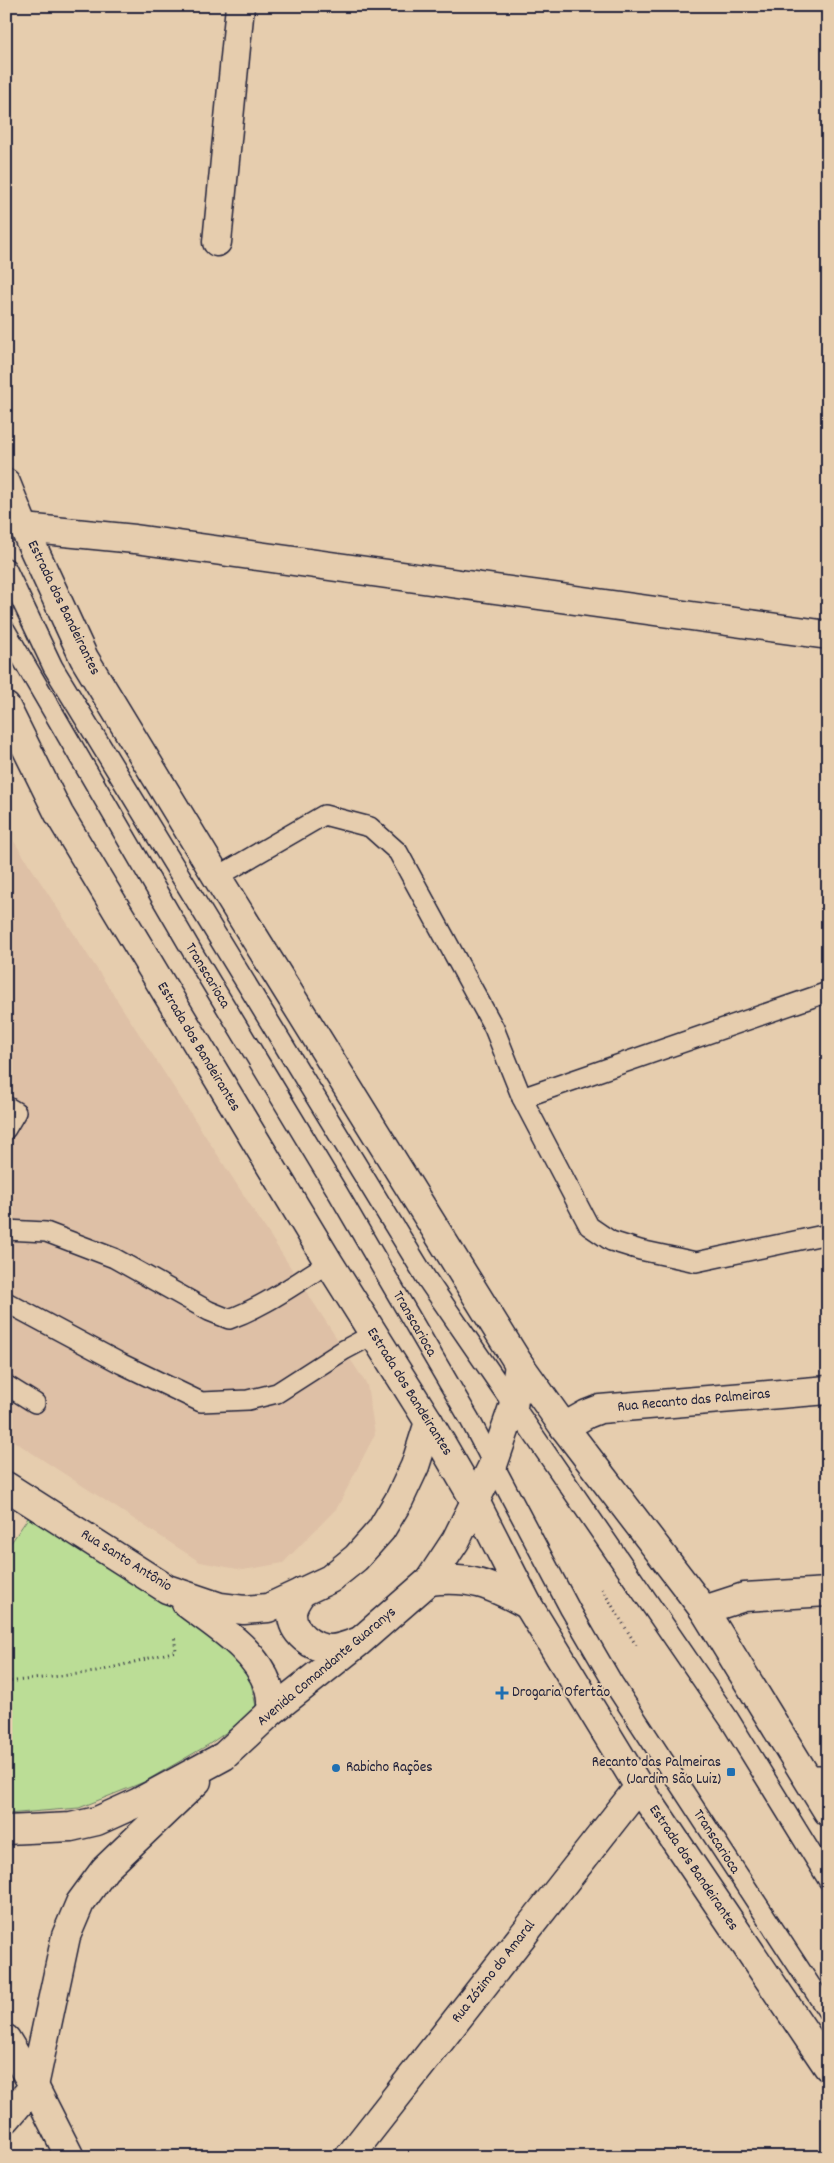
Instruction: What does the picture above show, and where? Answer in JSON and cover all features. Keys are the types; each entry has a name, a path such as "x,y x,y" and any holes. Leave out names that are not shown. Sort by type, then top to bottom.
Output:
{"street":[{"path":"217,242 240,6"},
{"name":"Estrada dos Bandeirantes","path":"6,483 24,528 84,658 518,1364 704,1610 816,1775 828,1812"},
{"path":"24,528 135,539 828,635"},
{"name":"Estrada dos Bandeirantes","path":"6,707 59,814 329,1263 429,1422 475,1501 528,1604 639,1787 828,2067"},
{"name":"Avenida Comandante Guaranys","path":"6,1830 71,1827 97,1821 139,1802 224,1756 272,1711 359,1642 429,1581 456,1540 493,1465 513,1407 518,1364"},
{"name":"Rua Recanto das Palmeiras","path":"564,1427 600,1409 828,1390"},
{"name":"Rua Santo Antônio","path":"6,1486 167,1589 220,1607 244,1610 268,1608 330,1578 356,1558 380,1530 399,1500 415,1466 429,1422"},
{"path":"429,1581 448,1579 476,1581 528,1604"},
{"path":"167,1589 238,1643 262,1674 269,1689 272,1711"},
{"path":"302,1592 295,1602 292,1613 295,1626 302,1637 314,1645 330,1649 359,1642"},
{"path":"704,1610 744,1597 828,1592"},
{"path":"6,2119 34,2086 66,1936 80,1903 105,1869 224,1756"},
{"name":"Rua Zózimo do Amaral","path":"349,2157 639,1787"},
{"path":"6,2039 34,2086 70,2157"}],"lane":[{"name":"Transcarioca","path":"6,568 53,667 426,1278 724,1711 763,1771 828,1880"},
{"name":"Transcarioca","path":"6,631 192,951 338,1192 469,1418 570,1610 613,1683 828,2012"},
{"path":"217,877 324,815 370,827 398,852 494,1028 522,1098 589,1226 611,1241 640,1250 696,1262 828,1234"},
{"path":"522,1098 828,992"},
{"path":"6,1106 16,1112 6,1129"},
{"path":"6,1230 46,1232 114,1258 209,1311 229,1319 273,1299 299,1280 329,1263"},
{"path":"6,1302 122,1364 201,1402 248,1400 277,1393 344,1350 374,1334"},
{"path":"6,1385 35,1402"}],"path":[{"path":"6,1682 96,1672 176,1651 167,1589"},
{"path":"602,1589 636,1645"}],"shaded area":[{"path":"6,829 367,1385 375,1434 337,1508 283,1563 243,1570 200,1562 6,1436"}],"green space":[{"path":"28,1518 172,1604 225,1647 249,1674 257,1711 208,1745 144,1782 79,1808 6,1814 6,1550"}],"place":[{"name":"Drogaria Ofertão","path":"502,1693"},
{"name":"Rabicho Rações","path":"336,1768"},
{"name":"Recanto das Palmeiras (Jardim São Luiz)","path":"731,1772"}]}
